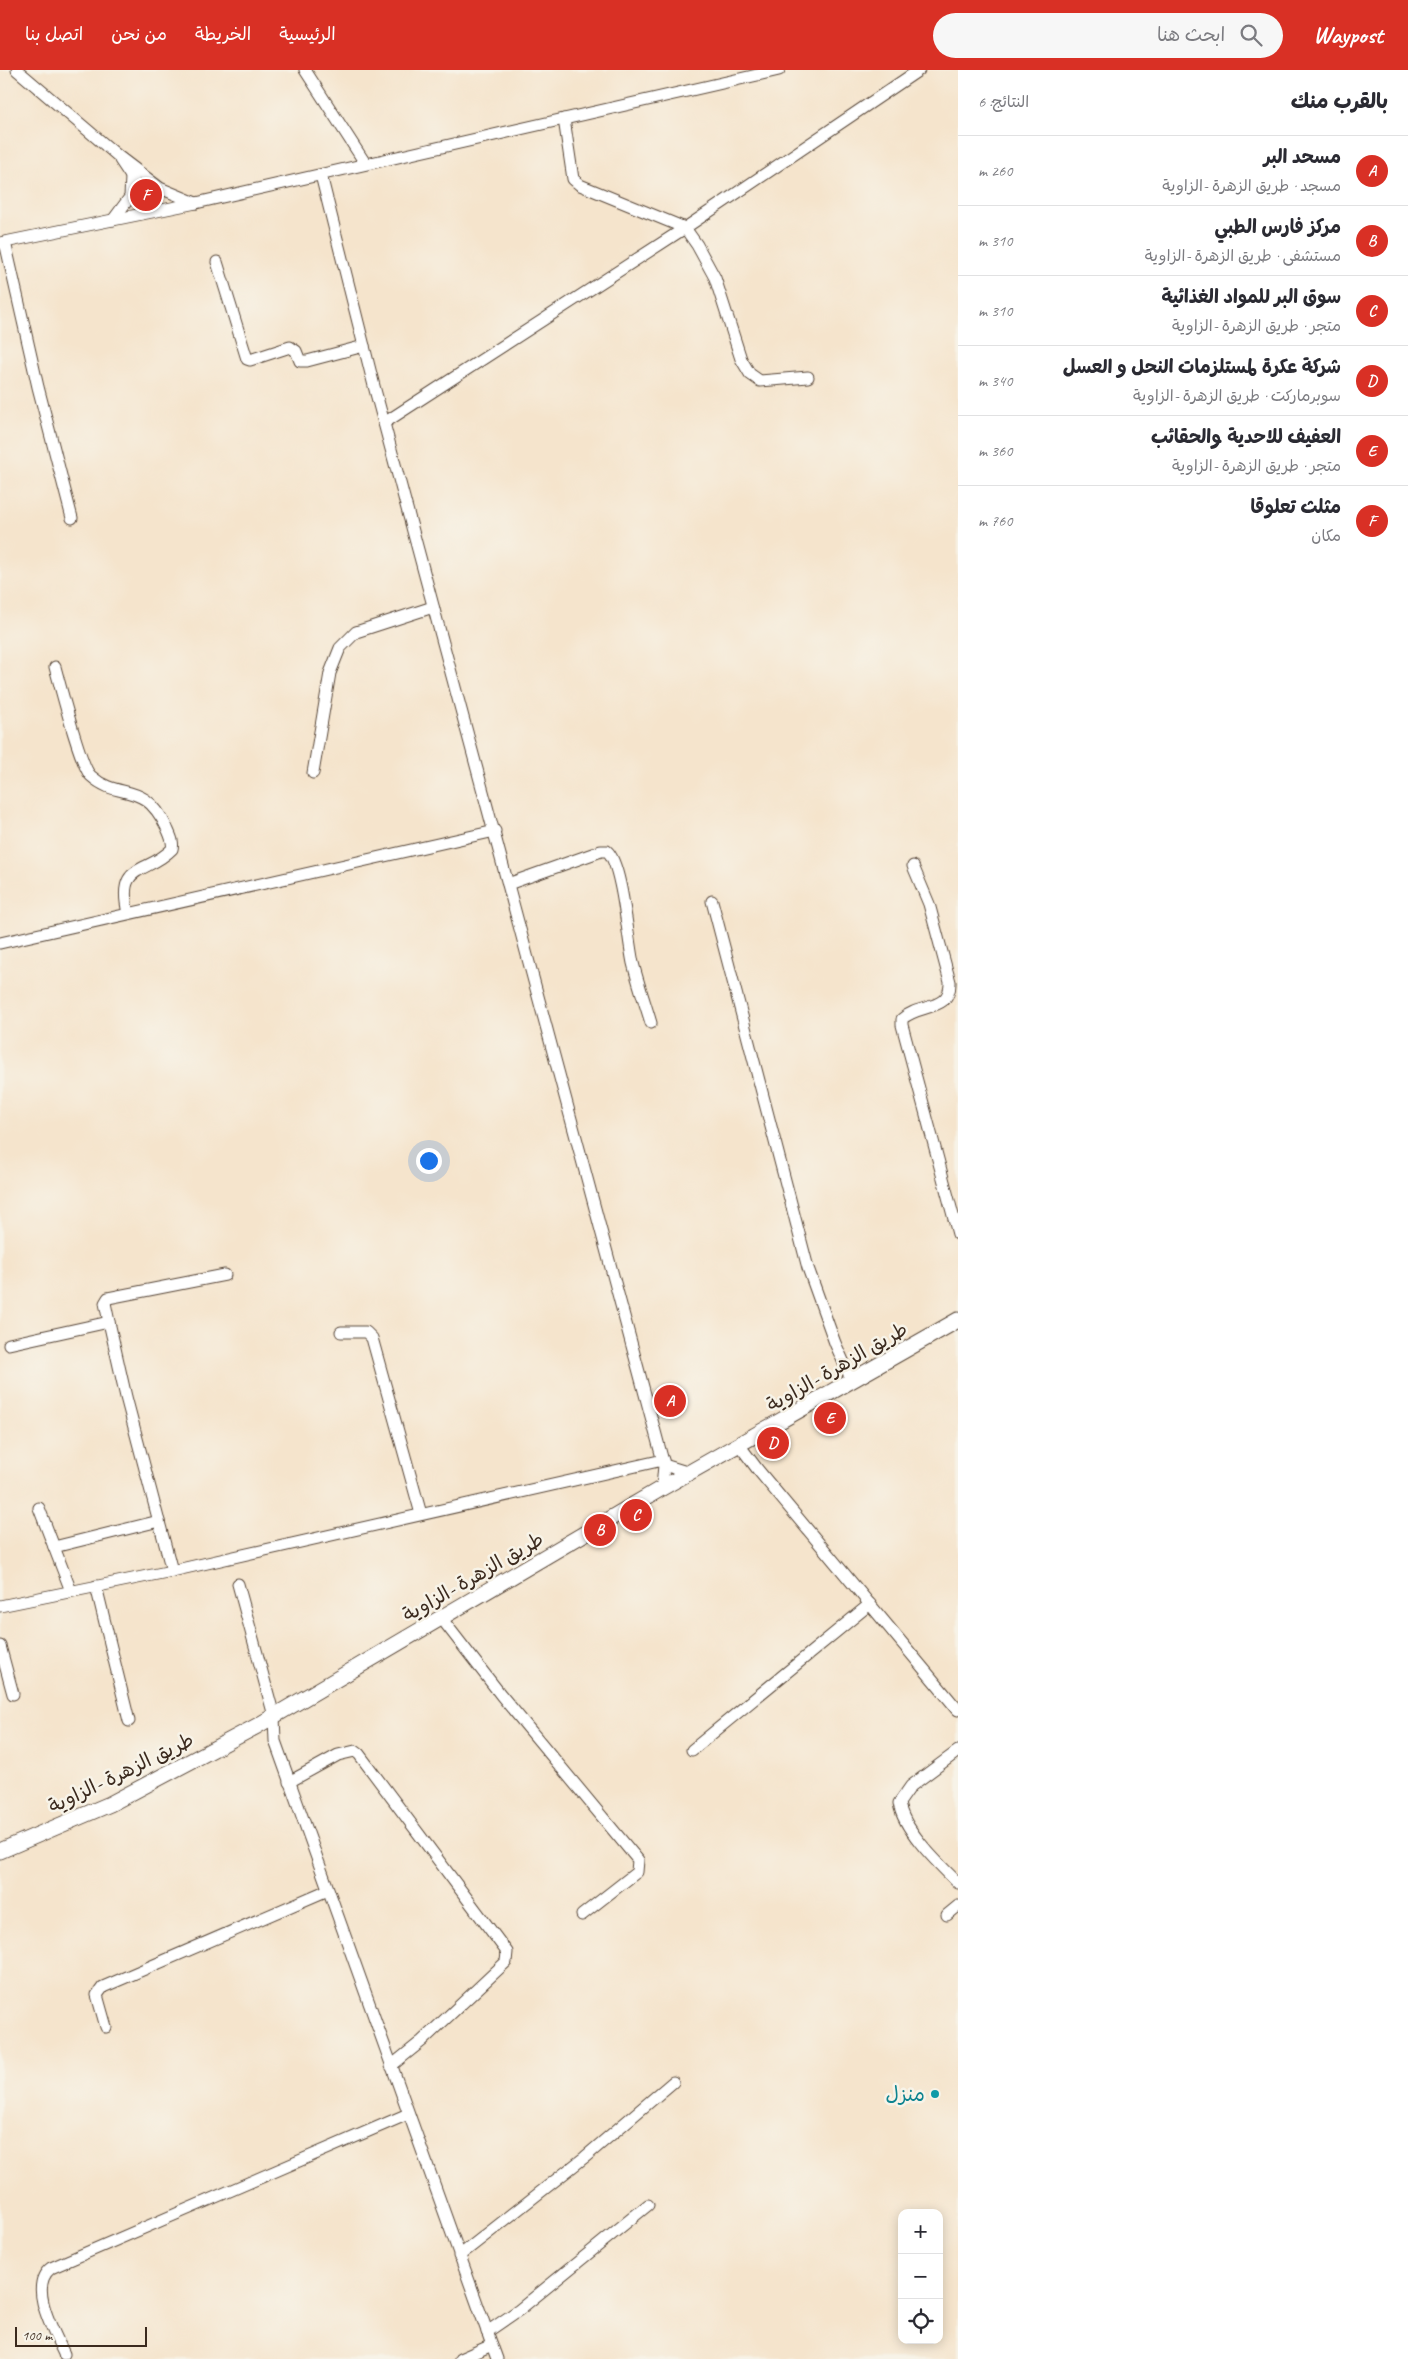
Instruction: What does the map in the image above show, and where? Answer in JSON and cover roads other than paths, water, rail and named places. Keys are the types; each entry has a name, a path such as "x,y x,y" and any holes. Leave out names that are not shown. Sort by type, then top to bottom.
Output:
{"main road":[{"name":"طريق الزهرة -الزاوية","path":"0,1851 110,1804 257,1726 662,1488 740,1446 958,1320"}],"street":[{"path":"17,70 118,156 160,188 196,203"},
{"path":"305,70 365,163"},
{"path":"72,518 2,242 196,203 779,70"},
{"path":"384,423 684,228 919,70"},
{"path":"564,119 573,179 580,185 684,228 698,245 715,278 741,360 750,374 760,381 808,377"},
{"path":"118,156 131,177 157,211"},
{"path":"321,175 433,607 664,1462 662,1488"},
{"path":"113,220 130,197 131,177"},
{"path":"157,211 160,188"},
{"path":"217,262 247,359 250,360 290,347 296,351 300,361 307,361 364,346"},
{"path":"313,773 330,673 340,648 356,632 433,607"},
{"path":"55,667 88,774 105,785 131,792 150,802 158,811 172,841 172,850 168,854 140,868 129,878 125,900 128,913"},
{"path":"0,944 128,913 495,831"},
{"path":"508,884 601,851 607,851 612,855 633,963 651,1023"},
{"path":"913,866 929,904 950,982 950,992 947,998 940,1002 907,1014 902,1019 902,1025 958,1234"},
{"path":"712,901 808,1268 835,1343 852,1381"},
{"path":"172,1571 105,1303 108,1298 225,1275"},
{"path":"9,1344 109,1322"},
{"path":"341,1332 366,1332 372,1338 421,1514"},
{"path":"740,1446 958,1710"},
{"path":"0,1606 172,1571 421,1514 664,1462 690,1474"},
{"path":"39,1508 71,1591"},
{"path":"54,1547 159,1521"},
{"path":"238,1584 274,1716 275,1741 497,2359"},
{"path":"96,1586 129,1721"},
{"path":"692,1750 870,1604"},
{"path":"442,1619 501,1695 638,1860 637,1872 582,1915"},
{"path":"0,1646 13,1694"},
{"path":"257,1726 275,1741"},
{"path":"289,1782 338,1755 355,1751 359,1754 507,1952 506,1962 422,2041 391,2066"},
{"path":"958,1751 911,1786 899,1803 900,1812 912,1832 939,1865 958,1883"},
{"path":"106,2027 97,1995 103,1987 328,1890"},
{"path":"947,1916 958,1906"},
{"path":"459,2256 585,2157 673,2082"},
{"path":"64,2354 48,2318 40,2286 45,2272 408,2114"},
{"path":"487,2332 519,2310 648,2206"},
{"path":"460,2359 492,2345"}],"place":[{"name":"مثلث تعلوقا","path":"146,195"},
{"name":"مسحد البر","path":"670,1401"},
{"name":"العفيف للاحدية والحقائب","path":"830,1418"},
{"name":"شركة عكرة لمستلزمات النحل و العسل","path":"773,1443"},
{"name":"سوق البر للمواد الغذائية","path":"636,1515"},
{"name":"مركز فارس الطبي","path":"600,1530"},
{"name":"منزل","path":"935,2094"}]}
